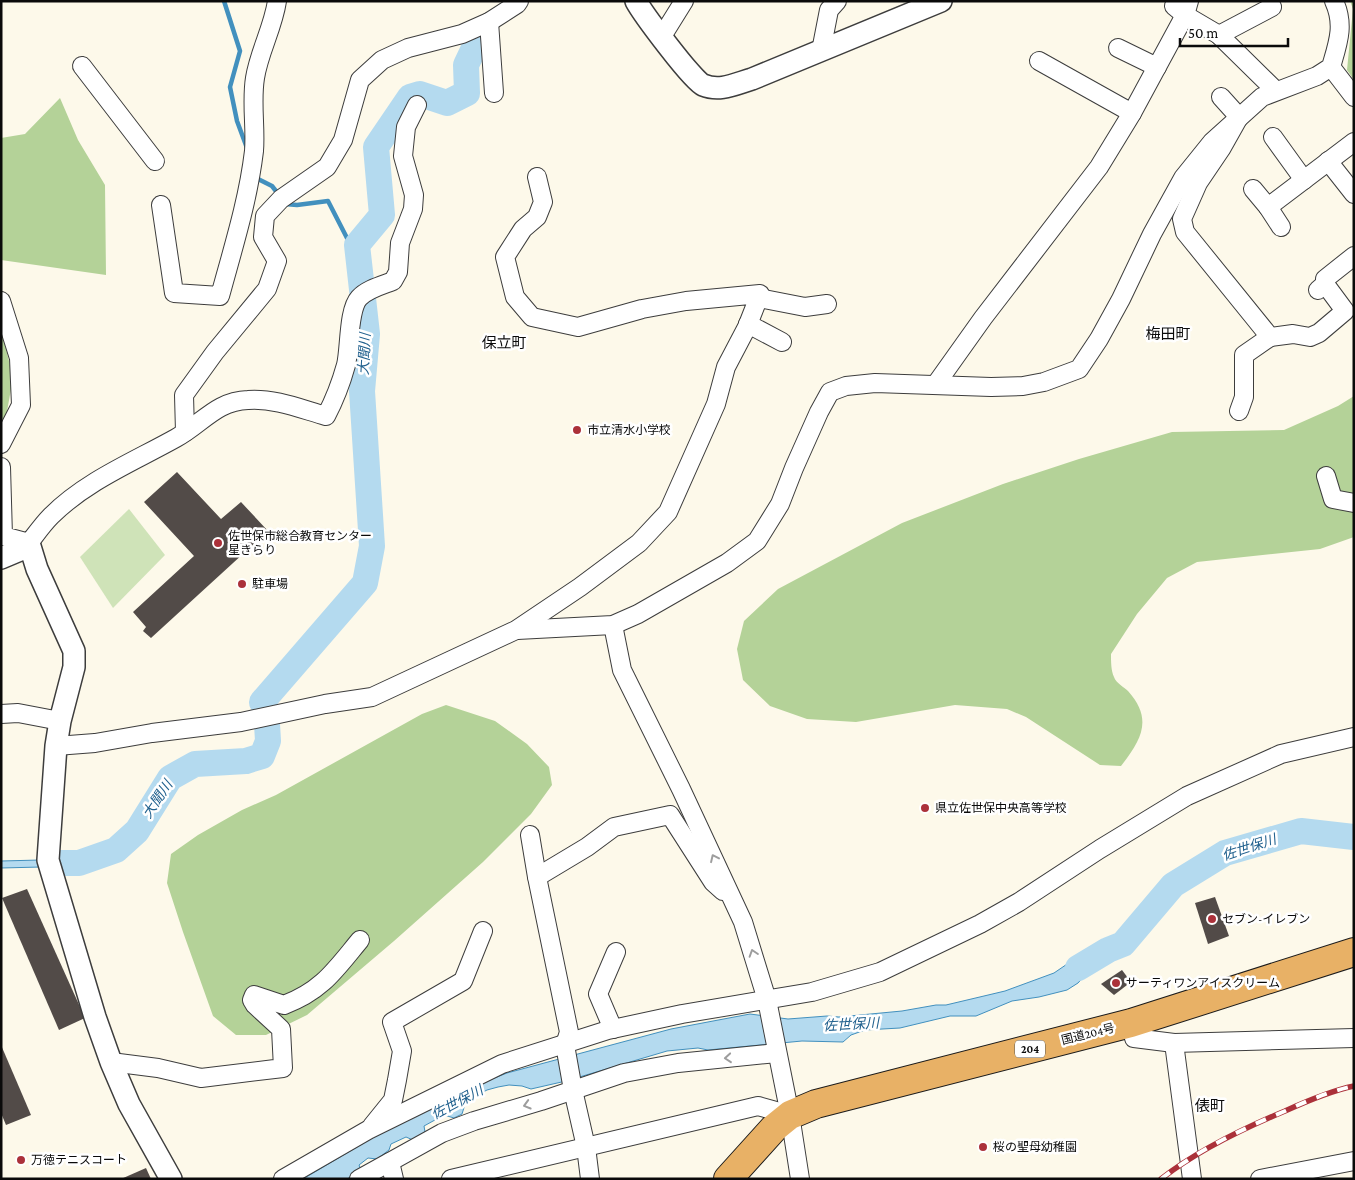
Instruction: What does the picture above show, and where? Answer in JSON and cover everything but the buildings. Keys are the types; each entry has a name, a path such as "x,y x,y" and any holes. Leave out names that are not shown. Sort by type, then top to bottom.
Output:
{"highway":[{"name":"国道204号","path":"728,1179 774,1128 790,1115 816,1104 1131,1023 1354,952"}],"street":[{"path":"161,204 174,293 220,296 247,196 254,148 255,78 277,1"},
{"path":"185,432 184,394 233,329 267,289 277,262 263,237 265,216 285,196 328,167 343,140 360,80 382,60 408,48 462,34 489,22 519,1"},
{"path":"636,1 649,22 701,85 716,88 734,85 941,1"},
{"path":"662,38 684,1"},
{"path":"821,51 829,10 836,1"},
{"path":"516,630 613,625 638,614 727,563 758,541 780,504 819,412 830,392 846,386 875,383 991,387 1023,386 1044,382 1079,369 1117,307 1152,234 1183,178 1212,142 1262,97 1317,76 1331,67 1340,35 1339,12 1334,1"},
{"path":"936,384 983,318 1100,167 1157,67 1183,7 1219,35 1276,91"},
{"path":"1219,35 1272,7"},
{"path":"489,22 494,93"},
{"path":"1118,48 1157,67"},
{"path":"1039,61 1132,113"},
{"path":"82,66 155,161"},
{"path":"1331,67 1354,97"},
{"path":"1221,97 1239,117"},
{"path":"1,558 20,550 29,543 50,517 78,493 121,466 185,432 220,407 247,400 269,401 326,416 337,395 346,364 354,306 360,297 376,288 394,282 398,272 400,244 413,209 414,195 403,156 406,127 417,105"},
{"path":"1239,117 1221,149 1198,183 1182,219 1185,232 1270,337"},
{"path":"1281,140 1304,180"},
{"path":"1268,207 1354,142"},
{"path":"1328,161 1354,194"},
{"path":"56,746 95,743 152,733 240,722 325,704 372,697 516,630 580,587 640,543 668,512 716,404 726,368 748,324 760,294 686,301 642,308 578,327 532,317 515,297 505,258 523,229 536,217 542,202 537,177"},
{"path":"1253,189 1281,227"},
{"path":"1239,411 1244,397 1244,355 1270,337 1293,334 1310,337 1319,334 1344,311 1321,287 1325,278 1354,256"},
{"path":"758,298 805,307 827,304"},
{"path":"1,301 19,358 21,405 1,444"},
{"path":"748,324 782,342"},
{"path":"1,466 3,536 29,543"},
{"path":"1326,476 1333,499 1354,503"},
{"path":"29,543 37,569 74,651 74,667 60,721 56,746 48,860 95,1017 111,1062 129,1104 171,1179"},
{"path":"613,625 622,670 744,922 767,1000 790,1115 800,1179"},
{"path":"1,714 18,713 60,721"},
{"path":"283,1179 368,1130 502,1064 613,1029 744,1002 812,992 880,972 980,924 1019,902 1100,849 1187,796 1281,754 1354,737"},
{"path":"537,877 587,847 614,827 670,815 713,882 735,902"},
{"path":"530,836 569,1032 565,1045 586,1148 590,1179"},
{"path":"368,1130 392,1100 394,1093 402,1051 392,1022 463,981 483,931"},
{"path":"111,1062 158,1068 201,1078 283,1068 281,1029 255,1005 252,1000 254,995 284,1004 306,995 328,979 360,940"},
{"path":"613,1029 598,994 616,952"},
{"path":"1131,1023 1134,1038 1174,1043 1354,1038"},
{"path":"1174,1043 1192,1179"},
{"path":"359,1179 442,1133 624,1073 776,1048"},
{"path":"450,1179 758,1106 790,1115"},
{"path":"1260,1179 1354,1160"},
{"path":"390,1162 394,1179"}],"green space":[{"path":"1350,1 1354,1 1354,80 1347,70 1353,9"},
{"path":"60,98 78,140 105,185 106,275 1,260 1,138 25,134"},
{"path":"1,327 13,378 6,417 1,426"},
{"path":"1354,396 1354,537 1320,549 1197,562 1167,578 1137,614 1111,654 1113,675 1118,683 1136,701 1142,720 1139,738 1121,766 1100,765 1026,717 1007,709 955,705 856,722 807,719 770,706 743,680 737,649 744,621 778,589 902,523 1003,484 1079,459 1172,432 1284,430 1338,406"},
{"path":"129,509 165,555 113,608 80,557"},
{"path":"446,705 495,721 527,744 549,767 552,785 531,814 483,862 307,1015 266,1035 236,1035 213,1016 167,883 171,854 198,835 242,810 276,795 422,714"}],"water":[{"path":"40,860 41,867 1,868 1,861"},
{"path":"1111,946 1078,983 1067,990 1012,1001 976,1016 950,1016 900,1028 865,1030 851,1035 843,1042 802,1041 708,1050 698,1048 667,1051 566,1081 531,1089 509,1085 487,1090 466,1101 462,1114 454,1118 444,1115 424,1126 425,1132 413,1140 406,1137 391,1144 389,1150 377,1159 368,1158 359,1165 361,1170 347,1179 303,1179 372,1138 507,1073 671,1029 750,1014 788,1019 839,1017 946,1005 1005,991 1054,973 1073,960"}],"waterway":[{"path":"224,1 240,51 230,87 237,121 247,148"},
{"name":"大聞川","path":"262,702 365,583 372,546 362,391 367,334 357,245 382,215 376,147 410,97 420,94 447,103 467,93 466,65 475,46"},
{"path":"257,174 258,179 272,186 279,195"},
{"path":"285,204 297,205 328,201 347,238 357,245"},
{"name":"大聞川","path":"61,863 79,863 116,850 137,831 170,778 195,764 246,761 262,756 268,741 267,724"},
{"name":"佐世保川","path":"1078,968 1108,950 1123,944 1173,885 1225,853 1301,831 1354,837"}],"railway":[{"path":"1161,1179 1205,1149 1237,1133 1310,1100 1354,1086"}],"place":[{"name":"市立清水小学校","path":"577,430"},
{"name":"佐世保市総合教育センター 星きらり","path":"218,543"},
{"name":"駐車場","path":"242,584"},
{"name":"県立佐世保中央高等学校","path":"925,808"},
{"name":"セブン-イレブン","path":"1212,919"},
{"name":"サーティワンアイスクリーム","path":"1116,983"},
{"name":"桜の聖母幼稚園","path":"983,1147"},
{"name":"万徳テニスコート","path":"21,1160"}],"district":[{"name":"梅田町","path":"1168,334"},
{"name":"保立町","path":"504,343"},
{"name":"俵町","path":"1210,1106"}]}
